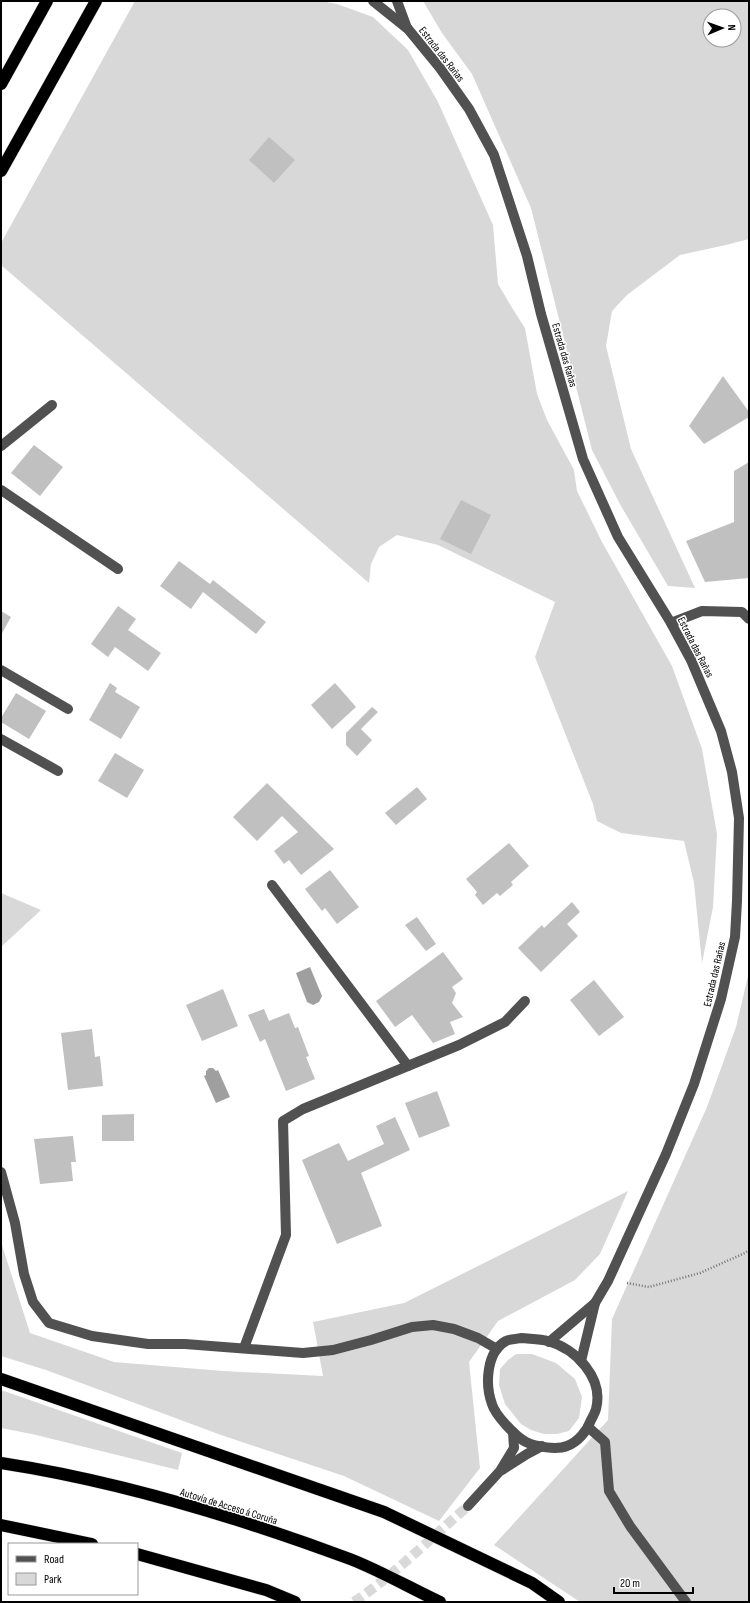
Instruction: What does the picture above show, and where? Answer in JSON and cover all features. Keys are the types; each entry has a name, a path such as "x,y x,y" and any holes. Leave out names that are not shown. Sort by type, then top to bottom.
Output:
{"highway":[{"path":"1,84 48,1"},
{"path":"1,171 96,1"},
{"path":"1,1378 384,1512 532,1583 559,1602"},
{"name":"Autovía de Acceso á Coruña","path":"1,1463 131,1489 242,1522 351,1560 440,1602"},
{"path":"1,1525 87,1543"},
{"path":"138,1554 266,1590 295,1602"}],"street":[{"name":"Estrada das Rañas","path":"373,1 408,30 440,68 469,109 494,155 527,256 541,314 583,459 618,537 671,623 691,660 721,731 732,772 739,818 739,860 735,937 721,999 694,1084 666,1154 608,1281 595,1303 581,1361"},
{"name":"Estrada das Rañas","path":"397,1 408,30"},
{"path":"1,446 52,405"},
{"path":"1,490 118,569"},
{"path":"671,623 702,611 742,612 749,619"},
{"path":"1,670 68,709"},
{"path":"1,739 58,771"},
{"path":"272,885 408,1066"},
{"path":"244,1348 286,1235 283,1121 303,1109 459,1045 505,1022 525,1001"},
{"path":"1,1172 15,1223 24,1274 33,1302 49,1323 92,1336 148,1344 185,1344 303,1353 333,1350 412,1327 434,1325 454,1329 478,1338 497,1348"},
{"name":"Estrada das Rañas","path":"549,1342 595,1303"},
{"path":"521,1338 549,1342 567,1350 581,1361 592,1374 596,1388 596,1408 588,1427 580,1438 567,1446 553,1449 526,1442 513,1432 492,1405 488,1386 490,1366 497,1348 507,1340 521,1338"},
{"path":"588,1427 606,1442 609,1491 630,1526 686,1602"},
{"path":"468,1506 500,1471 514,1448 513,1432"},
{"path":"500,1471 542,1446"}],"path":[{"path":"608,1281 649,1287 700,1273 749,1250"}],"green space":[{"path":"135,1 321,1 337,4 373,17 408,50 438,102 493,225 498,284 525,328 537,394 547,420 574,470 577,491 602,542 672,666 702,749 717,834 713,907 702,963 694,883 684,841 621,833 597,821 593,804 535,657 555,602 438,545 397,535 379,547 371,564 369,583 1,265 1,243"},
{"path":"423,1 749,1 749,239 680,255 627,295 612,311 606,346 631,449 695,588 668,586 621,506 592,450 531,208 472,74 442,33"},
{"path":"1,893 41,910 1,947"},
{"path":"749,972 749,1602 580,1602 494,1545 608,1420 612,1319 707,1107 736,1027"},
{"path":"628,1191 600,1254 575,1280 498,1321 469,1362 480,1468 439,1521 344,1476 221,1435 46,1370 1,1356 1,1242 30,1333 114,1362 223,1371 323,1376 313,1322 404,1303"},
{"path":"516,1354 532,1354 556,1363 575,1379 582,1397 579,1418 569,1431 557,1434 544,1434 531,1430 521,1424 505,1404 499,1385 500,1369"},
{"path":"1,1390 182,1453 178,1470 32,1434 1,1428"}],"shaded area":[{"path":"310,967 322,996 319,1002 313,1005 307,1002 296,973"},
{"path":"209,1068 213,1068 216,1071 218,1070 230,1097 216,1103 204,1076"}],"building":[{"path":"269,137 295,160 274,183 249,160"},
{"path":"723,376 749,412 749,417 704,444 689,426"},
{"path":"34,445 63,467 40,496 11,473"},
{"path":"749,462 749,578 705,582 686,541 734,522 734,471"},
{"path":"461,500 491,515 471,554 440,539"},
{"path":"179,561 210,584 213,580 266,622 256,634 203,592 191,609 160,586"},
{"path":"118,606 136,619 128,630 161,653 148,671 115,647 108,657 91,644"},
{"path":"1,611 11,617 1,635"},
{"path":"110,683 117,688 115,692 140,707 121,739 89,720"},
{"path":"335,683 356,707 332,729 311,705"},
{"path":"16,693 46,711 29,739 1,722 1,718"},
{"path":"372,707 378,712 361,729 372,740 357,756 346,745 346,733"},
{"path":"115,753 144,770 127,798 98,781"},
{"path":"267,783 334,849 301,875 289,860 284,864 274,851 298,832 282,816 257,841 233,817"},
{"path":"417,787 427,799 396,825 385,813"},
{"path":"509,843 529,866 511,882 513,885 500,896 497,893 483,905 475,895 477,892 466,879"},
{"path":"330,870 359,907 337,924 325,908 322,911 305,889"},
{"path":"572,902 580,912 567,924 578,936 541,972 518,948 542,925 544,928"},
{"path":"417,917 436,944 426,951 405,925"},
{"path":"443,952 463,979 452,987 456,993 452,1003 463,1017 450,1022 455,1034 433,1043 412,1015 395,1027 376,1001"},
{"path":"594,980 624,1017 599,1036 570,1000"},
{"path":"223,989 238,1026 202,1041 186,1005"},
{"path":"264,1009 269,1021 289,1013 295,1028 298,1027 309,1056 306,1057 315,1079 286,1091 265,1039 260,1042 248,1015"},
{"path":"92,1029 95,1057 100,1056 103,1086 68,1090 61,1033"},
{"path":"437,1091 450,1126 419,1138 405,1103"},
{"path":"134,1114 134,1141 102,1141 102,1115"},
{"path":"395,1117 410,1150 361,1173 382,1226 337,1244 302,1160 339,1143 348,1161 384,1144 376,1126"},
{"path":"73,1136 76,1162 71,1162 73,1181 40,1184 34,1139"}],"tunnel":[{"path":"354,1602 398,1568 468,1506"}]}
